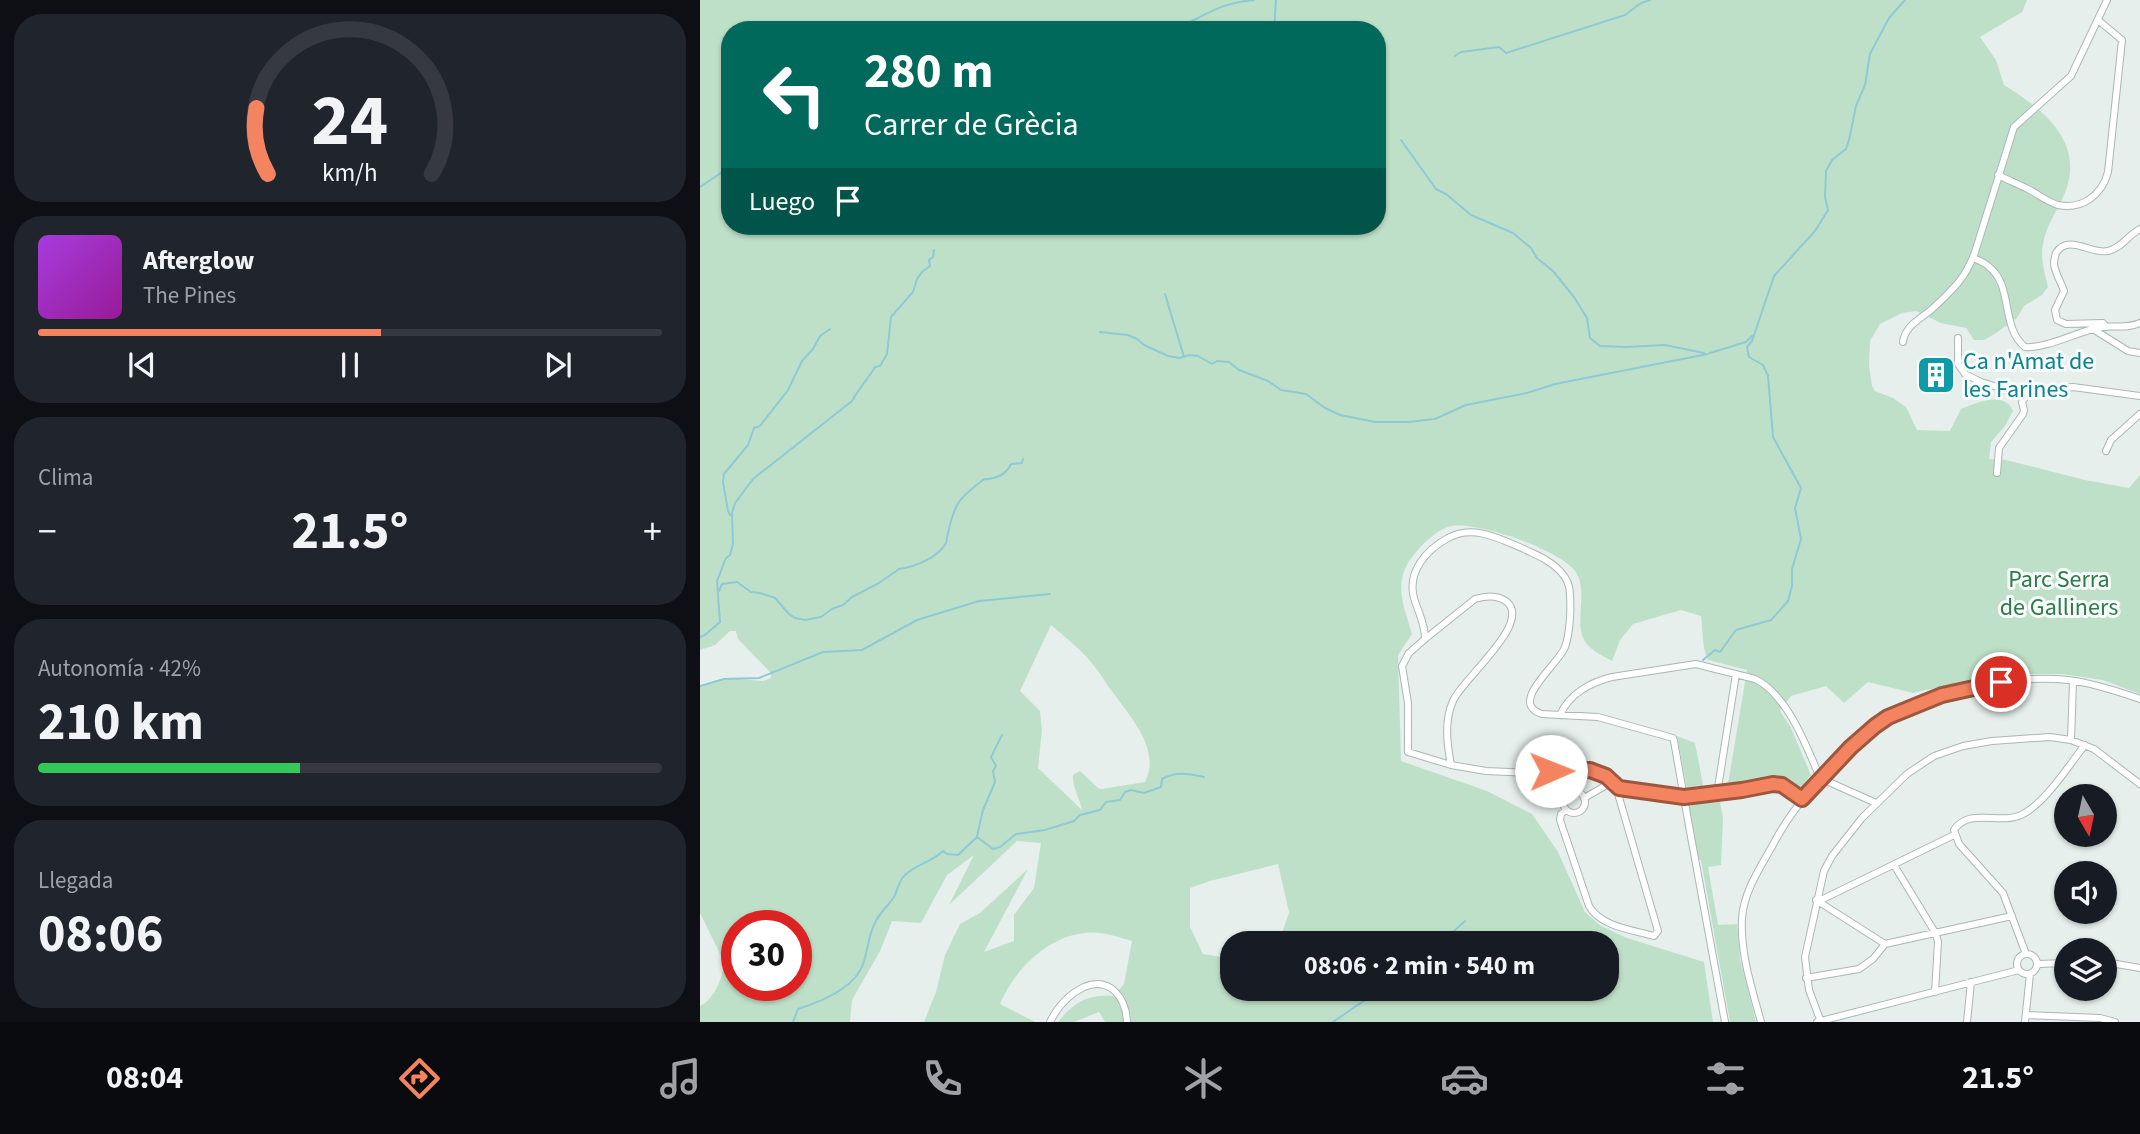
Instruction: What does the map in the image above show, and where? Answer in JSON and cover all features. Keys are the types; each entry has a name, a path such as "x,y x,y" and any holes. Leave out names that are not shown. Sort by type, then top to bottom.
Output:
{"street":[{"path":"1903,342 1904,335 1916,321 1957,285 1973,258 2014,127 2071,76 2107,0"},
{"path":"1998,175 2064,206 2087,201 2103,187 2108,172 2122,40 2098,20"},
{"path":"2106,327 2103,323 2066,324 2057,320 2055,310 2062,299 2063,290 2054,264 2056,255 2060,248 2069,244 2101,252 2109,251 2140,229"},
{"path":"1973,258 1987,265 1999,278 2015,335 2022,345 2029,348 2093,329 2128,327 2140,323"},
{"path":"2093,329 2128,351 2140,352"},
{"path":"1958,338 1958,364 1965,374 1981,382 2026,396 2073,387 2140,396"},
{"path":"1997,473 1999,448 2023,414 2022,402 2026,396"},
{"path":"2106,451 2111,440 2140,414"},
{"path":"1425,639 1423,621 1413,593 1413,580 1423,558 1447,538 1463,533 1488,534 1546,560 1562,573 1570,589 1567,635 1563,650 1533,690 1530,703 1532,709 1538,713 1598,717 1673,738 1725,1022"},
{"path":"1451,765 1447,736 1453,701 1507,634 1512,618 1511,609 1504,600 1498,598 1475,599 1409,653 1402,666 1408,703 1408,752 1451,765 1486,772 1590,770 1598,772 1619,788 1684,797 1773,784 1782,785 1802,799"},
{"path":"1560,715 1574,696 1599,680 1692,664 1736,674 1760,681 1787,709 1820,778 1876,803"},
{"path":"1717,793 1736,674"},
{"path":"1761,1022 1743,946 1742,918 1755,878 1785,822 1802,799 1820,778 1875,726 1910,707 1942,695 1979,686 2021,681 2073,681 2104,687 2140,699"},
{"path":"2071,740 2073,681"},
{"path":"2030,974 2018,970 1820,1022 1806,978 1806,946 1824,872 1832,856 1876,803 1907,774 1934,756 1947,751 1992,741 2050,737 2071,740 2108,758 2140,784"},
{"path":"2026,954 2003,893 1964,850 1954,835 1956,826 1965,820 2003,819 2028,811 2045,796 2085,746"},
{"path":"1584,798 1614,784"},
{"path":"1566,810 1561,814 1560,820 1594,915 1654,936 1658,931 1614,784"},
{"path":"1574,790 1584,798 1582,810 1574,813 1566,810 1563,802 1566,794 1574,790"},
{"path":"1816,900 1954,835"},
{"path":"1894,865 1936,934 1935,992"},
{"path":"1816,900 1885,944"},
{"path":"1806,978 1859,970 1873,959 1885,944 2012,916"},
{"path":"2018,970 2019,958 2026,954 2035,957 2037,964 2030,974 2026,1018 2100,1018 2115,1022"},
{"path":"2037,964 2054,963"},
{"path":"2117,964 2140,968"},
{"path":"1967,1022 1971,982"},
{"path":"1050,1022 1055,1012 1071,995 1086,986 1095,985 1111,988 1120,996 1125,1005 1127,1022"}],"green space":[{"name":"Parc Serra de Galliners","path":"700,0 2027,0 2022,12 1980,37 1996,60 2004,85 2032,104 2056,127 2069,156 2070,172 2066,190 2047,230 2042,250 2048,287 2042,295 2024,306 2017,318 1984,340 1974,340 1966,328 1941,323 1916,311 1902,313 1880,324 1870,341 1872,386 1875,391 1906,407 1917,430 1950,431 1961,409 1989,400 2003,401 2013,411 2005,426 1991,442 1989,459 2006,460 2129,488 2140,475 2140,694 2103,680 2062,674 2012,674 1913,693 1868,682 1844,703 1826,686 1791,696 1780,711 1791,728 1811,775 1800,789 1774,778 1728,784 1747,670 1708,660 1701,616 1681,610 1633,624 1620,640 1612,661 1591,648 1582,635 1579,579 1566,563 1536,546 1498,533 1464,526 1446,527 1427,540 1411,558 1402,581 1402,598 1412,634 1398,655 1401,761 1487,791 1532,814 1558,852 1585,912 1601,926 1612,931 1283,931 1289,912 1278,864 1190,888 1190,927 1203,954 1220,957 1220,1001 1619,1001 1619,934 1704,962 1713,1022 1105,1022 1099,1012 1074,1022 1058,1022 1076,1004 1097,996 1114,996 1124,984 1132,941 1100,933 1084,933 1053,943 1039,952 1016,976 1007,990 1000,1004 1035,1022 924,1022 936,992 945,955 960,924 980,913 1028,869 984,952 1014,941 1014,915 1034,888 1041,843 1017,841 949,905 974,855 947,875 921,923 892,921 880,951 852,1000 850,1022 700,1022 700,1006 713,994 721,976 721,1001 812,1001 812,910 721,910 721,956 700,913 700,686 725,678 763,681 771,678 770,672 738,639 736,631 730,631 715,645 700,650","holes":["1051,625 1098,670 1136,724 1149,758 1145,782 1102,789 1080,771 1073,775 1082,810 1038,768 1042,730 1040,711 1020,691"]},
{"path":"1677,736 1695,743 1704,790 1689,792 1687,788"},
{"path":"1720,802 1723,818 1721,865 1708,867 1718,925 1737,924 1740,959 1756,1022 1730,1022 1689,807 1693,804"}],"waterway":[{"path":"1191,21 1238,2 1254,0"},
{"path":"1275,21 1276,0"},
{"path":"1455,56 1461,52 1499,47 1506,53 1625,15 1650,0"},
{"path":"1703,660 1715,650 1720,652 1736,630 1771,620 1788,601 1792,586 1792,569 1801,539 1795,508 1801,488 1773,437 1768,376 1763,365 1749,357 1747,347 1752,341 1774,276 1815,231 1828,210 1825,197 1826,171 1832,160 1846,149 1856,106 1865,85 1870,54 1889,18 1905,0"},
{"path":"1401,140 1436,189 1471,215 1513,233 1531,248 1574,297 1587,318 1590,338 1600,346 1665,345 1704,353"},
{"path":"700,187 721,173"},
{"path":"700,637 720,622 717,581 733,544 732,513 735,503 753,479 852,401 875,367 880,366 887,354 891,317 913,292 922,272 930,266 929,260 933,257 934,250"},
{"path":"1165,294 1184,357"},
{"path":"730,515 723,482 724,474 748,445 754,428 760,426 788,390 802,361 820,336 830,329"},
{"path":"1100,332 1128,335 1168,356 1198,356 1212,364 1217,361 1229,362 1239,370 1268,381 1281,390 1306,394 1340,415 1375,422 1435,419 1466,405 1527,393 1555,384 1708,354"},
{"path":"1710,353 1746,342 1752,336"},
{"path":"719,591 722,584 737,582 751,592 775,598 795,618 805,620 821,617 899,569 932,557 946,543 952,517 961,499 984,479 999,476 1011,464 1022,463 1023,459"},
{"path":"700,686 724,679 759,678 823,652 862,650 917,620 979,601 1050,594"},
{"path":"977,836 983,810 995,782 993,771 996,766 991,757 1002,735"},
{"path":"793,1022 798,1009 845,987 859,973 877,919 894,897 900,881 912,869 943,851 958,855 977,837 993,849 1000,847 1016,834 1045,830 1074,821 1080,815 1100,810 1106,802 1120,800 1125,792 1131,790 1144,793 1161,787 1162,779 1167,776 1183,774 1204,777"},
{"path":"1454,931 1465,921"},
{"path":"1333,1022 1364,1001"}],"place":[{"name":"Ca n'Amat de les Farines","path":"1936,375"}],"route":[{"path":"1551,771 1590,770 1606,776 1619,788 1684,797 1782,785 1802,799 1851,747 1888,717 1942,695 2001,682"}]}
